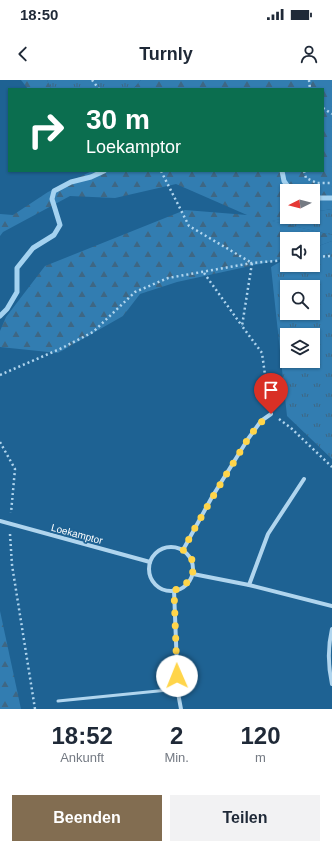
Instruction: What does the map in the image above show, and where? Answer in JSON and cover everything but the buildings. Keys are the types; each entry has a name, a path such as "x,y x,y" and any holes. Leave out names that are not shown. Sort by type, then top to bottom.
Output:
{"street":[{"path":"183,550 212,497 248,439 261,421 271,414"},
{"path":"249,585 268,534 304,478"},
{"name":"Loekamptor","path":"0,521 150,562"},
{"path":"168,547 176,547 183,550 190,556 193,565 190,580 186,585 180,589 174,590 163,589 154,583 150,573 150,562 154,555 160,550 168,547"},
{"path":"192,574 249,585 332,606"},
{"path":"174,590 178,689 181,709"},
{"path":"332,629 330,636 329,670 332,684"}],"lane":[{"path":"58,701 178,689"}],"path":[{"path":"92,80 98,88"},
{"path":"162,172 189,226 252,263"},
{"path":"304,172 306,178 317,183 332,182"},
{"path":"320,257 332,256"},
{"path":"0,375 62,348 92,332 135,292 168,278 204,273 252,263 280,261"},
{"path":"242,326 252,263"},
{"path":"204,273 262,353 271,414 291,428 332,468"},
{"path":"0,442 15,469 10,524 12,565 35,709"}],"green space":[{"path":"21,80 47,80 51,88 27,88"},
{"path":"47,80 141,80 134,88 51,88"},
{"path":"141,80 332,80 332,209 320,211 320,184 280,184 280,219 272,221 319,232 280,232 280,260 177,282 140,294 123,316 58,353 0,347 0,331 6,317 45,266 185,210 247,215 176,184 115,198 70,196 3,232 0,236 0,214 13,215 48,192 90,172 324,172 324,88 134,88"},
{"path":"332,209 332,235 284,224 320,224 320,211"},
{"path":"280,219 280,223 271,221"},
{"path":"320,232 332,235 332,241 320,245"},
{"path":"332,241 332,459 287,416 282,368 320,368 320,328 280,328 280,351 271,267 280,262 280,272 320,272 320,245"},
{"path":"0,611 21,709 0,709"}],"waterway":[{"path":"0,316 7,309 17,292 17,268 33,248 54,235 60,225 52,199 54,191 71,182 91,177 102,172"},
{"path":"282,172 286,184"},
{"path":"320,198 332,198"}],"route":[{"path":"177,676 174,590 180,589 190,580 193,565 190,556 183,550 212,497 248,439 261,421 271,414"}]}
